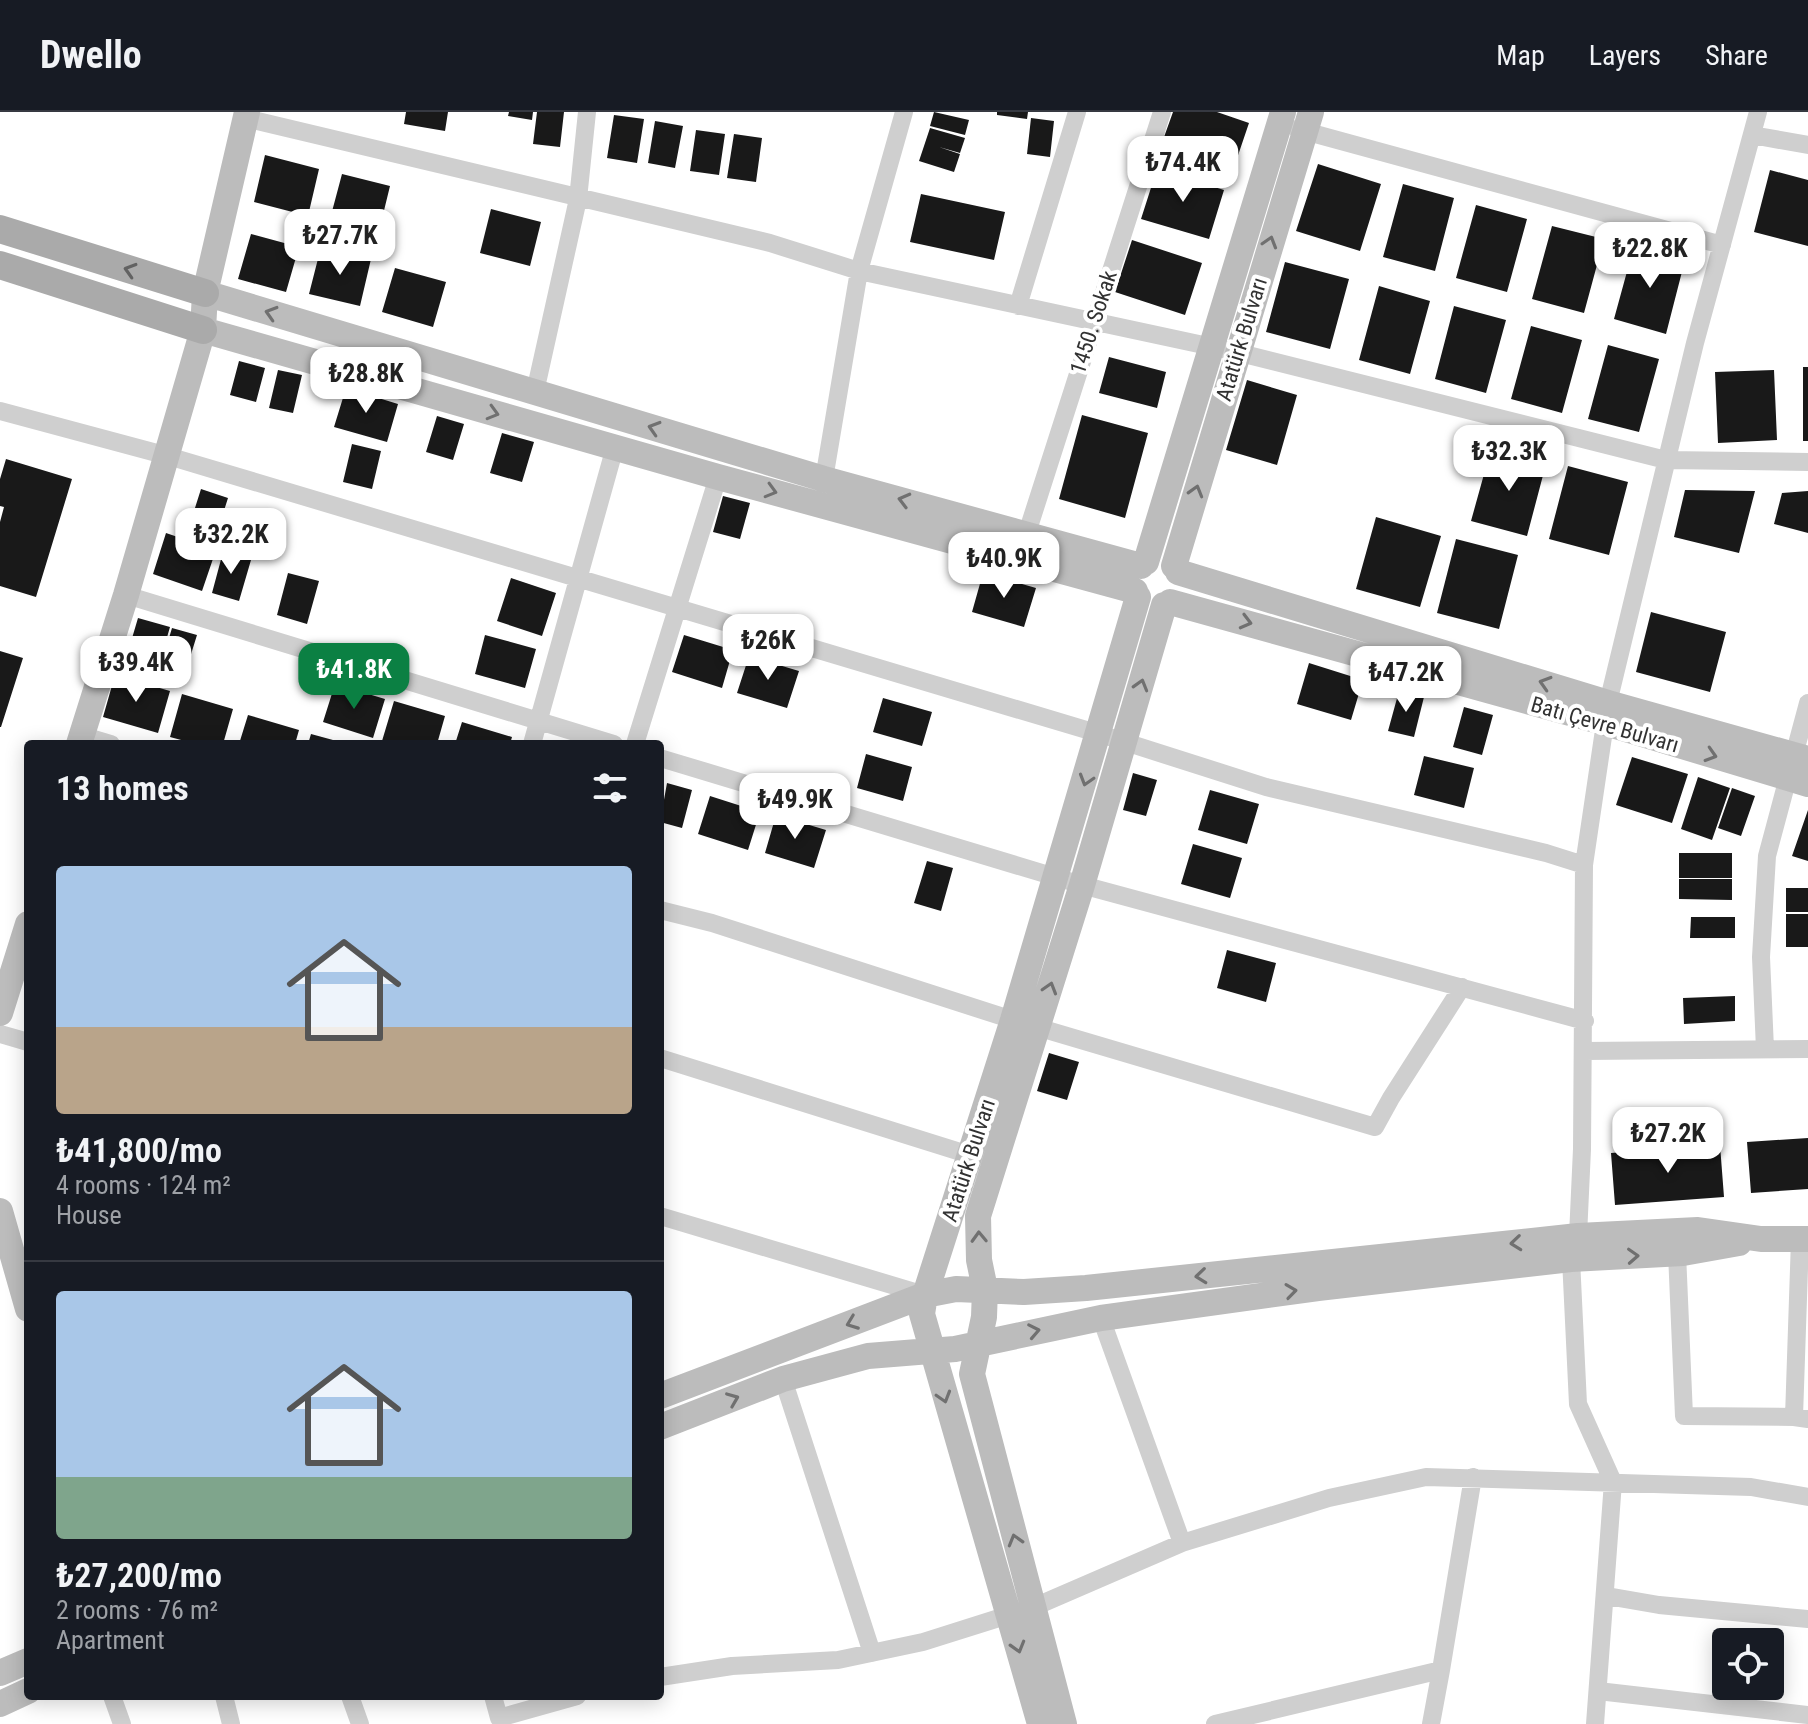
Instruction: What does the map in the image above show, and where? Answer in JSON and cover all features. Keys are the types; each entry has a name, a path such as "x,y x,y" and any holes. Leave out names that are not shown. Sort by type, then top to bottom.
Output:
{"main road":[{"path":"80,740 168,456 203,330 205,293 246,115"},
{"name":"Atatürk Bulvarı","path":"1176,569 1223,350 1280,119"},
{"name":"Atatürk Bulvarı","path":"1022,1611 972,1374 984,1317 985,1289 979,1260 978,1216 1025,1024 1056,877 1100,734 1140,579 1308,121"},
{"path":"0,229 824,479 1027,533 1140,579 1150,605 1167,604 1179,592 1176,569 1160,560 1140,579"},
{"path":"0,265 203,330 718,477 1140,579"},
{"name":"Batı Çevre Bulvarı","path":"1176,569 1607,713 1799,769"},
{"name":"Atatürk Bulvarı","path":"1056,1723 1022,1611 930,1350 922,1314 925,1295 970,1155 1082,885 1167,604"},
{"name":"Batı Çevre Bulvarı","path":"1167,604 1607,713"},
{"path":"0,1013 24,937"},
{"path":"0,1211 24,1295"},
{"path":"664,1425 783,1379 868,1356 955,1349 1101,1318 1698,1230 1761,1239 1804,1239"},
{"path":"664,1394 925,1295 985,1289 1024,1292 1086,1288 1574,1247 1677,1253 1761,1239"},
{"path":"0,1673 24,1663"},
{"path":"0,1704 24,1693"}],"street":[{"path":"535,392 578,199 587,112"},
{"path":"824,479 859,271 904,112"},
{"path":"1018,306 1077,112"},
{"name":"1450. Sokak","path":"1027,533 1092,322 1162,112"},
{"path":"1595,1724 1607,1596 1613,1482 1578,1404 1574,1247 1585,1021 1584,865 1607,713 1666,460 1758,112"},
{"path":"246,115 578,199 770,243 859,271 1223,350 1666,460 1808,462"},
{"path":"1280,119 1308,121 1488,183 1722,245"},
{"path":"1752,135 1808,145"},
{"path":"0,411 168,456 1100,734 1266,787 1546,853 1584,865"},
{"path":"533,740 615,447"},
{"path":"636,740 718,477"},
{"path":"126,595 601,740"},
{"path":"1765,1049 1761,957 1767,856 1799,769 1808,703"},
{"path":"664,759 1082,885 1585,1021"},
{"path":"664,911 712,923 1025,1024 1375,1127 1462,987"},
{"path":"0,1034 24,1041"},
{"path":"1584,1051 1808,1049"},
{"path":"664,1059 970,1155"},
{"path":"664,1217 925,1295"},
{"path":"1677,1253 1684,1416 1801,1418 1804,1239"},
{"path":"1101,1318 1182,1543"},
{"path":"783,1379 872,1653"},
{"path":"664,1676 732,1666 838,1660 923,1642 1022,1611 1182,1543 1329,1498 1426,1477 1751,1487 1808,1497"},
{"path":"1431,1724 1473,1477"},
{"path":"1607,1596 1659,1605 1808,1619"},
{"path":"1215,1724 1276,1717 1441,1670"},
{"path":"1598,1691 1805,1714"},
{"path":"113,1700 122,1724"},
{"path":"225,1700 231,1724"},
{"path":"351,1700 360,1724"},
{"path":"494,1700 499,1721 565,1700"}],"building":[{"path":"406,112 448,112 445,131 404,124"},
{"path":"509,112 533,112 532,120 508,116"},
{"path":"537,112 564,112 560,147 533,144"},
{"path":"934,112 969,120 965,135 930,126"},
{"path":"997,112 1028,112 1027,119 997,115"},
{"path":"1173,112 1217,112 1249,123 1231,176 1159,151"},
{"path":"614,115 644,119 637,163 607,158"},
{"path":"1031,118 1054,121 1050,157 1027,154"},
{"path":"655,121 683,126 675,168 648,163"},
{"path":"930,128 965,138 960,153 939,147 960,154 954,172 919,161"},
{"path":"696,130 725,134 719,175 690,171"},
{"path":"734,134 762,138 756,182 727,178"},
{"path":"265,155 319,169 308,216 254,202"},
{"path":"1318,164 1381,184 1360,251 1296,231"},
{"path":"1157,169 1224,190 1209,239 1141,219"},
{"path":"1770,170 1808,180 1808,246 1754,232"},
{"path":"342,174 390,186 379,231 330,219"},
{"path":"1403,184 1454,198 1435,271 1383,257"},
{"path":"921,194 1005,212 994,260 910,242"},
{"path":"1476,205 1527,219 1507,292 1456,278"},
{"path":"491,209 541,222 530,266 480,253"},
{"path":"1552,226 1604,239 1584,313 1532,299"},
{"path":"251,234 299,247 286,292 238,279"},
{"path":"1132,240 1202,263 1185,315 1115,292"},
{"path":"1634,246 1685,260 1666,334 1614,319"},
{"path":"321,247 371,259 360,306 309,294"},
{"path":"1285,262 1349,279 1330,349 1266,332"},
{"path":"395,268 446,282 433,327 382,312"},
{"path":"1379,286 1430,301 1410,374 1359,360"},
{"path":"1454,306 1506,320 1486,393 1435,379"},
{"path":"1531,326 1582,340 1562,413 1511,399"},
{"path":"1608,345 1659,359 1639,432 1588,419"},
{"path":"1109,357 1166,372 1157,408 1099,393"},
{"path":"239,361 265,368 256,402 230,395"},
{"path":"1803,367 1808,367 1808,441 1803,441"},
{"path":"278,370 302,375 293,413 269,408"},
{"path":"1774,370 1777,440 1718,443 1715,372"},
{"path":"1247,380 1297,395 1277,465 1226,450"},
{"path":"346,388 398,404 387,442 334,427"},
{"path":"1082,415 1148,433 1125,518 1059,499"},
{"path":"437,416 464,424 453,460 426,452"},
{"path":"502,433 534,442 522,482 490,473"},
{"path":"352,444 381,451 372,489 343,482"},
{"path":"1491,449 1546,464 1527,536 1471,521"},
{"path":"6,459 72,479 36,597 0,586 0,522 4,507 0,506 0,479"},
{"path":"1568,466 1628,482 1609,555 1549,539"},
{"path":"201,489 228,498 215,539 188,530"},
{"path":"1685,490 1755,491 1739,553 1674,537"},
{"path":"1808,491 1808,533 1774,524 1782,493"},
{"path":"723,496 750,503 740,539 713,532"},
{"path":"1376,517 1441,536 1420,607 1356,589"},
{"path":"166,533 216,550 202,591 153,574"},
{"path":"1456,539 1518,555 1499,629 1437,613"},
{"path":"223,552 251,560 239,601 212,593"},
{"path":"288,573 319,581 307,624 277,615"},
{"path":"983,573 1036,588 1024,627 972,612"},
{"path":"511,578 556,593 542,636 497,621"},
{"path":"1651,612 1726,632 1710,692 1636,672"},
{"path":"138,618 170,627 157,672 125,662"},
{"path":"172,628 197,635 183,680 159,672"},
{"path":"485,635 536,649 525,688 475,674"},
{"path":"684,635 733,650 722,688 672,672"},
{"path":"0,651 23,658 1,727 0,727"},
{"path":"749,656 799,671 787,708 737,693"},
{"path":"1309,663 1363,680 1351,720 1297,704"},
{"path":"115,675 170,691 158,733 103,717"},
{"path":"335,684 385,699 373,738 323,722"},
{"path":"1399,691 1424,697 1414,737 1388,731"},
{"path":"182,694 233,709 224,740 170,737"},
{"path":"883,698 932,712 922,746 873,732"},
{"path":"394,701 445,716 438,740 382,740"},
{"path":"1464,707 1493,715 1482,755 1453,747"},
{"path":"248,715 299,730 296,740 240,740"},
{"path":"462,722 512,737 511,740 456,740"},
{"path":"311,734 333,740 309,740"},
{"path":"866,754 912,767 903,801 857,788"},
{"path":"1424,756 1474,768 1464,808 1414,795"},
{"path":"1632,757 1688,774 1672,823 1616,805"},
{"path":"1133,773 1157,780 1146,816 1123,810"},
{"path":"1698,777 1730,788 1712,840 1681,829"},
{"path":"667,783 692,790 682,828 664,823"},
{"path":"1732,788 1755,796 1741,836 1718,828"},
{"path":"1210,790 1259,804 1247,844 1198,830"},
{"path":"710,796 760,812 748,850 698,834"},
{"path":"1808,810 1808,861 1792,856"},
{"path":"776,815 826,830 814,868 765,853"},
{"path":"1193,844 1242,858 1230,898 1181,884"},
{"path":"1679,853 1732,853 1732,878 1679,878"},
{"path":"927,861 953,868 941,911 914,903"},
{"path":"1679,879 1732,879 1732,900 1679,899"},
{"path":"1786,888 1808,888 1808,912 1786,912"},
{"path":"1786,914 1808,914 1808,947 1786,947"},
{"path":"1691,917 1735,917 1735,938 1690,938"},
{"path":"1227,950 1276,963 1266,1002 1217,988"},
{"path":"1735,996 1735,1021 1684,1024 1683,998"},
{"path":"1049,1053 1079,1062 1067,1100 1037,1091"},
{"path":"1808,1138 1808,1189 1751,1193 1747,1142"},
{"path":"1720,1145 1724,1197 1615,1205 1611,1153"}]}
